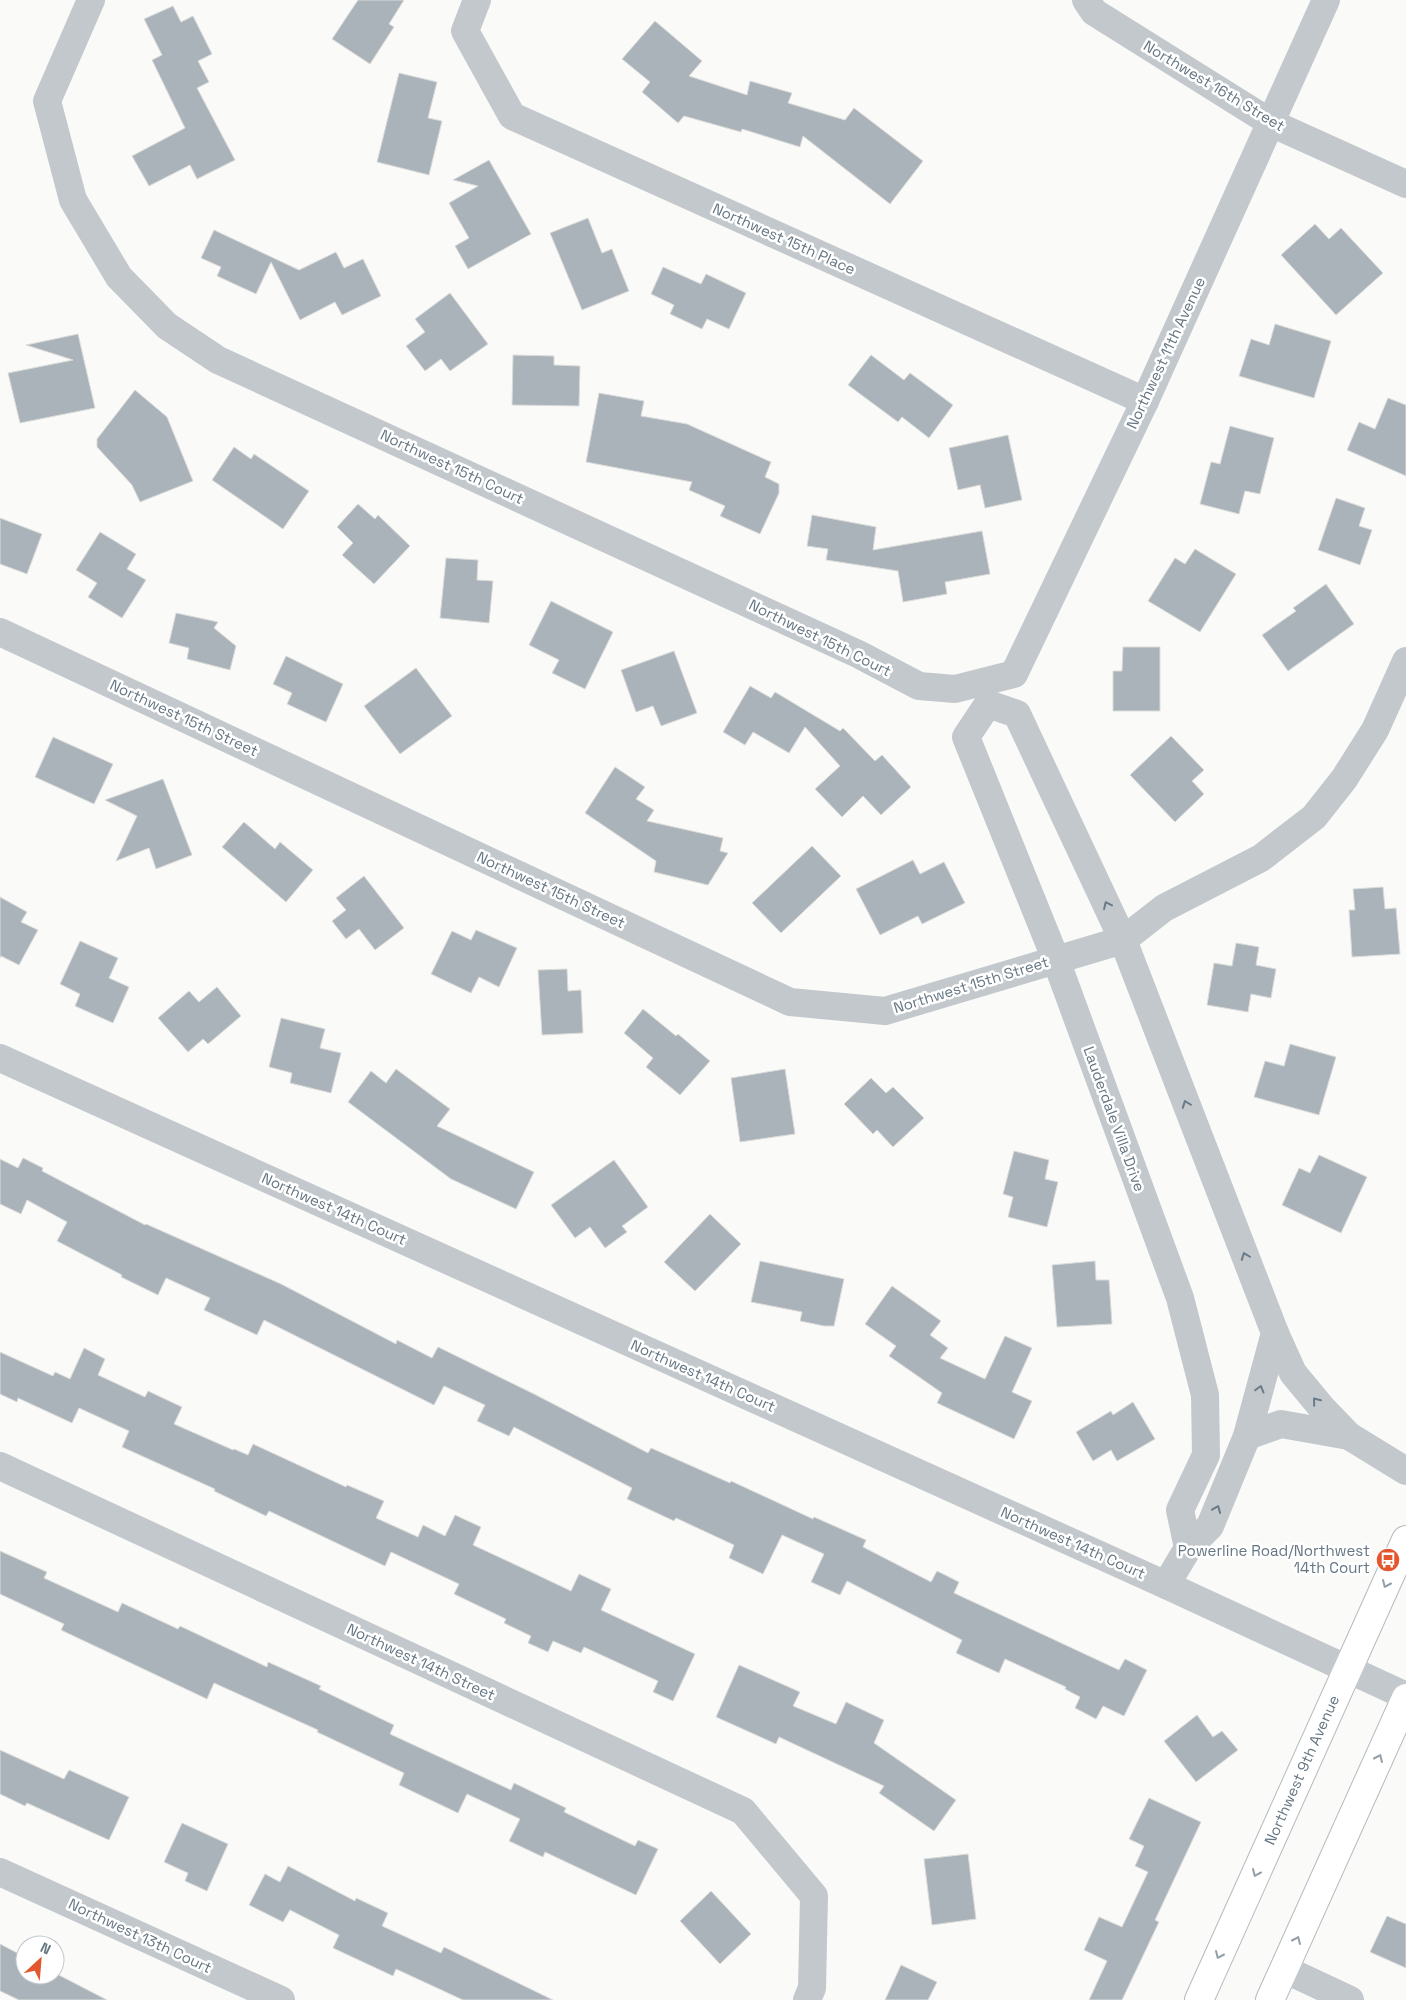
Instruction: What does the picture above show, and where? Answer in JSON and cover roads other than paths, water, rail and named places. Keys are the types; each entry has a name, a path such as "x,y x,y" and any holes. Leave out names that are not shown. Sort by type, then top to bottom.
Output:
{"main road":[{"name":"Northwest 9th Avenue","path":"1199,2000 1406,1540"},
{"path":"1270,2000 1406,1697"}],"street":[{"name":"Northwest 15th Court","path":"91,0 47,101 73,200 119,277 167,326 218,360 858,654 918,686 986,693"},
{"name":"Northwest 15th Place","path":"477,0 465,31 512,116 1144,401"},
{"name":"Northwest 16th Street","path":"1086,0 1094,12 1271,122 1406,184"},
{"name":"Northwest 11th Avenue","path":"986,693 1014,674 1144,401 1326,0"},
{"name":"Northwest 15th Street","path":"0,632 790,1002 885,1011 1123,940"},
{"path":"1123,940 1164,908 1261,858 1314,817 1344,779 1375,730 1406,661"},
{"path":"986,693 1017,714 1123,940 1275,1333 1293,1373 1322,1408 1349,1436 1406,1471"},
{"name":"Lauderdale Villa Drive","path":"986,693 966,737 1056,960 1180,1298 1204,1396 1206,1455 1180,1510 1188,1548"},
{"name":"Northwest 14th Court","path":"0,1058 1166,1585 1406,1697"},
{"path":"1166,1585 1188,1548 1210,1526 1247,1436 1275,1333"},
{"path":"1247,1436 1281,1424 1349,1436"},
{"name":"Northwest 14th Street","path":"0,1466 742,1811 814,1896 812,1988 807,2000"},
{"name":"Northwest 13th Court","path":"0,1872 281,2000"},
{"path":"1284,1969 1350,2000"}],"place":[{"name":"Powerline Road/Northwest 14th Court","path":"1388,1560"}]}
